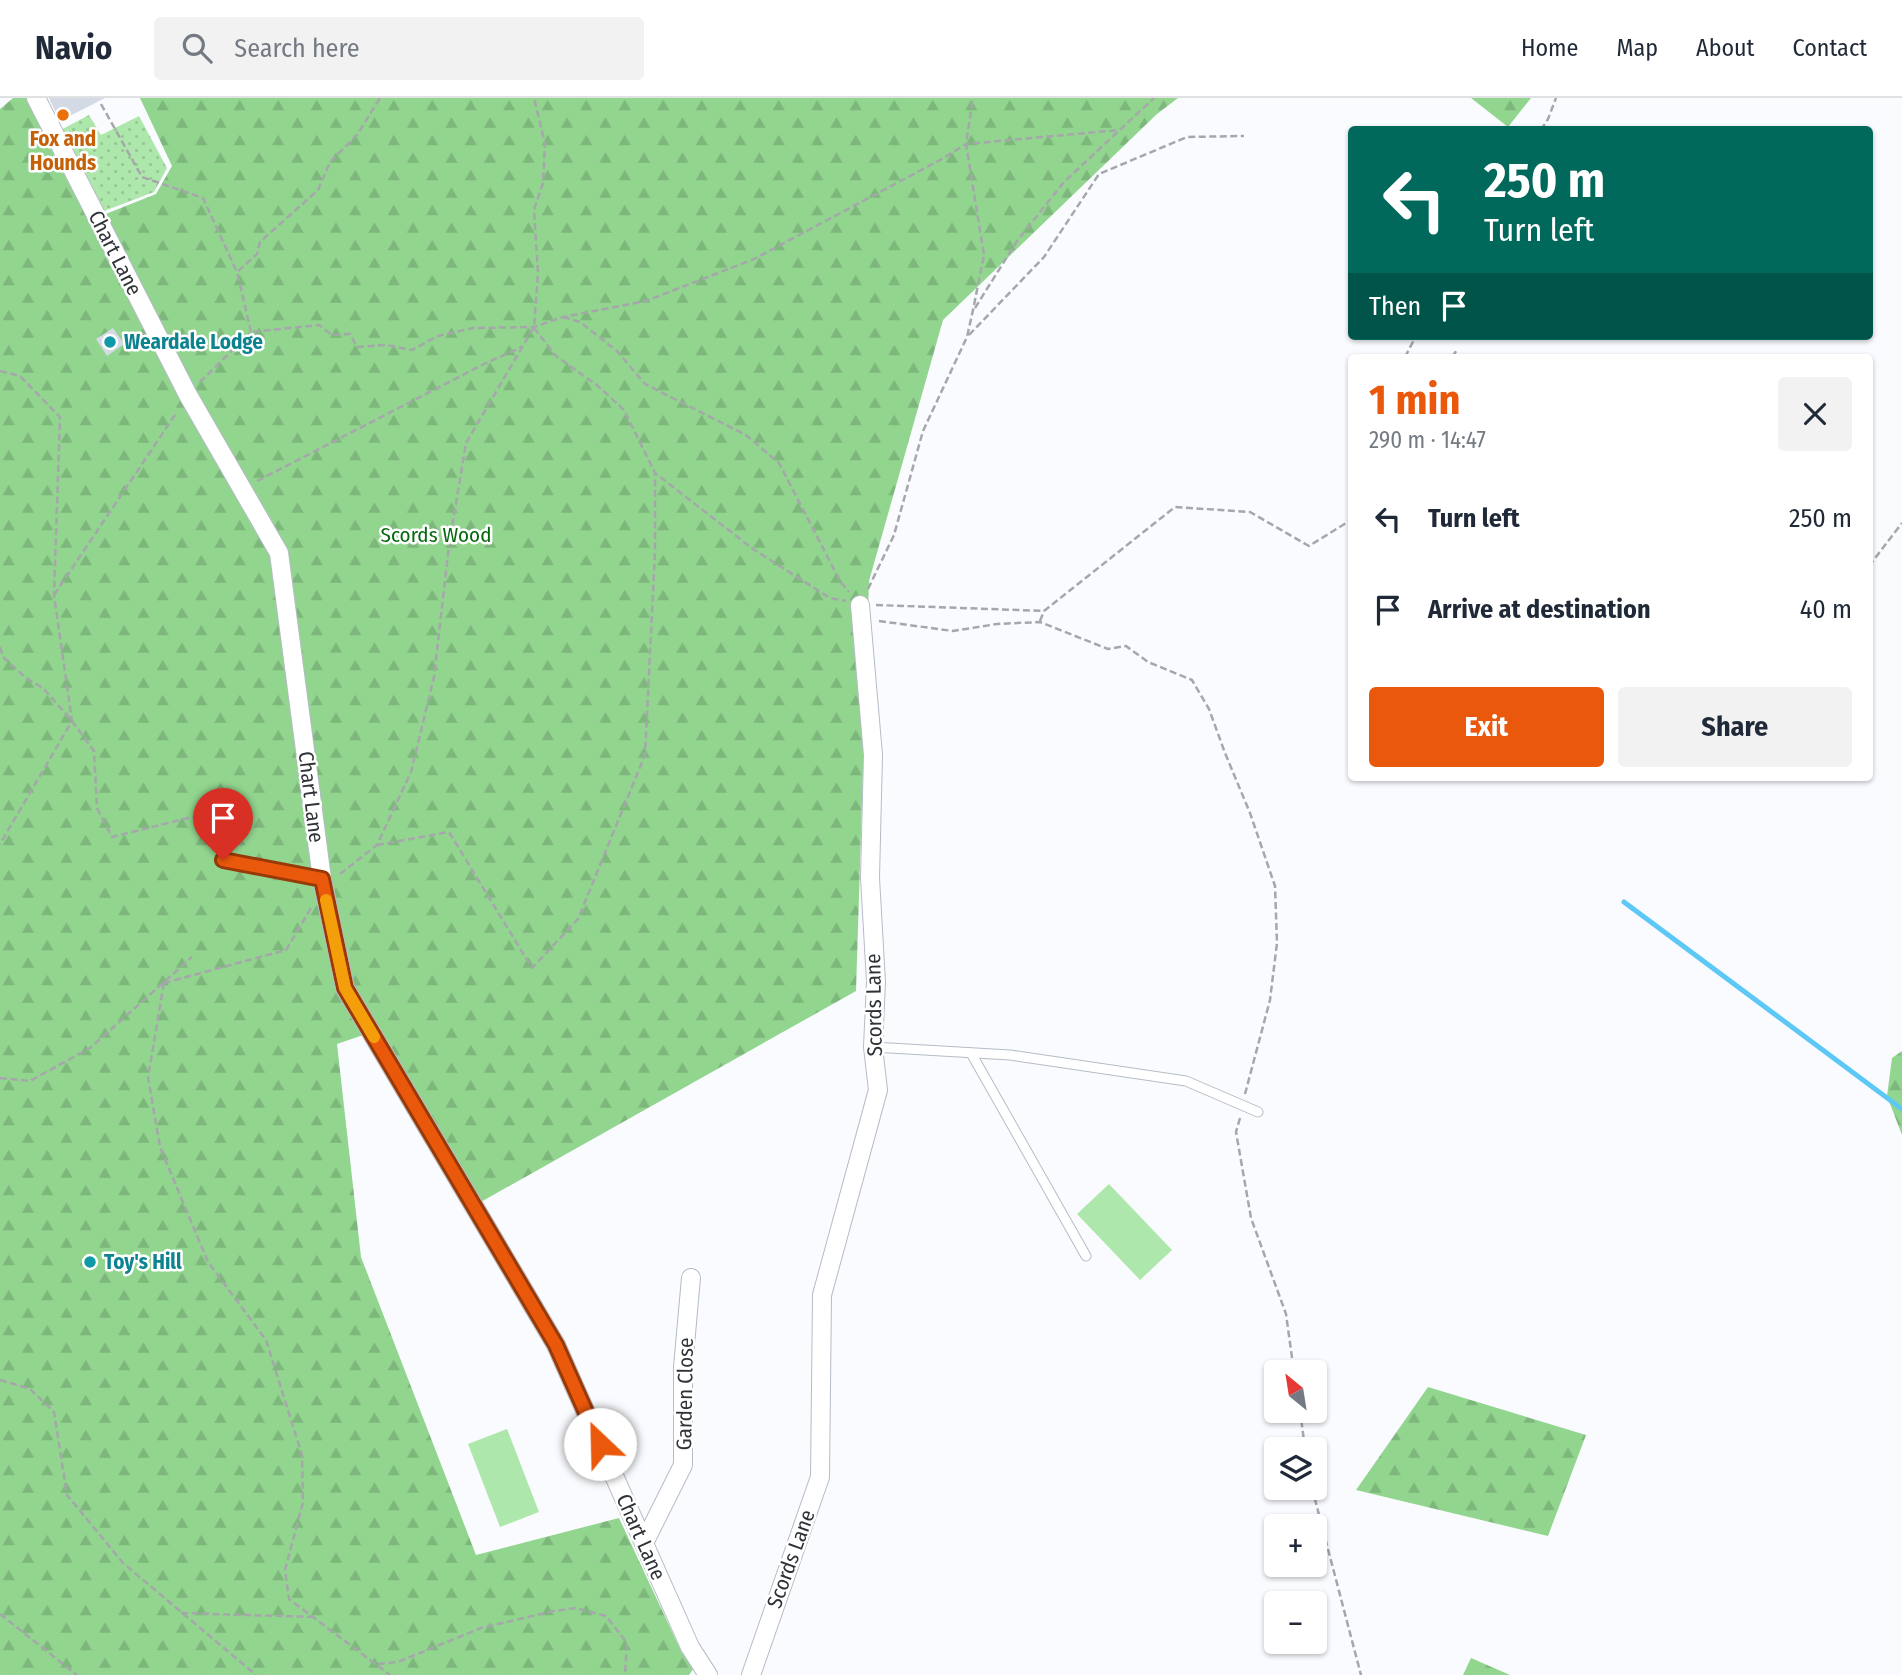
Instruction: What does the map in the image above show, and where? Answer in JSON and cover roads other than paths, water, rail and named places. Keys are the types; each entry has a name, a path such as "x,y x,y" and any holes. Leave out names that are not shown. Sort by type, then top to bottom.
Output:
{"street":[{"name":"Chart Lane","path":"36,98 188,395 279,553 323,883 345,988 556,1345 690,1647 708,1675"},
{"name":"Scords Lane","path":"751,1675 820,1476 822,1295 878,1090 873,1047 876,982 870,877 873,755 860,605"},
{"name":"Garden Close","path":"644,1543 683,1465 682,1367 691,1278"}],"lane":[{"path":"223,860 323,883"},
{"path":"873,1047 1010,1055 1186,1081 1258,1112"},
{"path":"971,1053 1086,1256"}],"waterway":[{"path":"1624,902 1902,1109"}],"place":[{"name":"Fox and Hounds","path":"63,115"},
{"name":"Weardale Lodge","path":"110,342"},
{"name":"Toy's Hill","path":"90,1262"}],"park label":[{"name":"Scords Wood","path":"436,535"}]}
